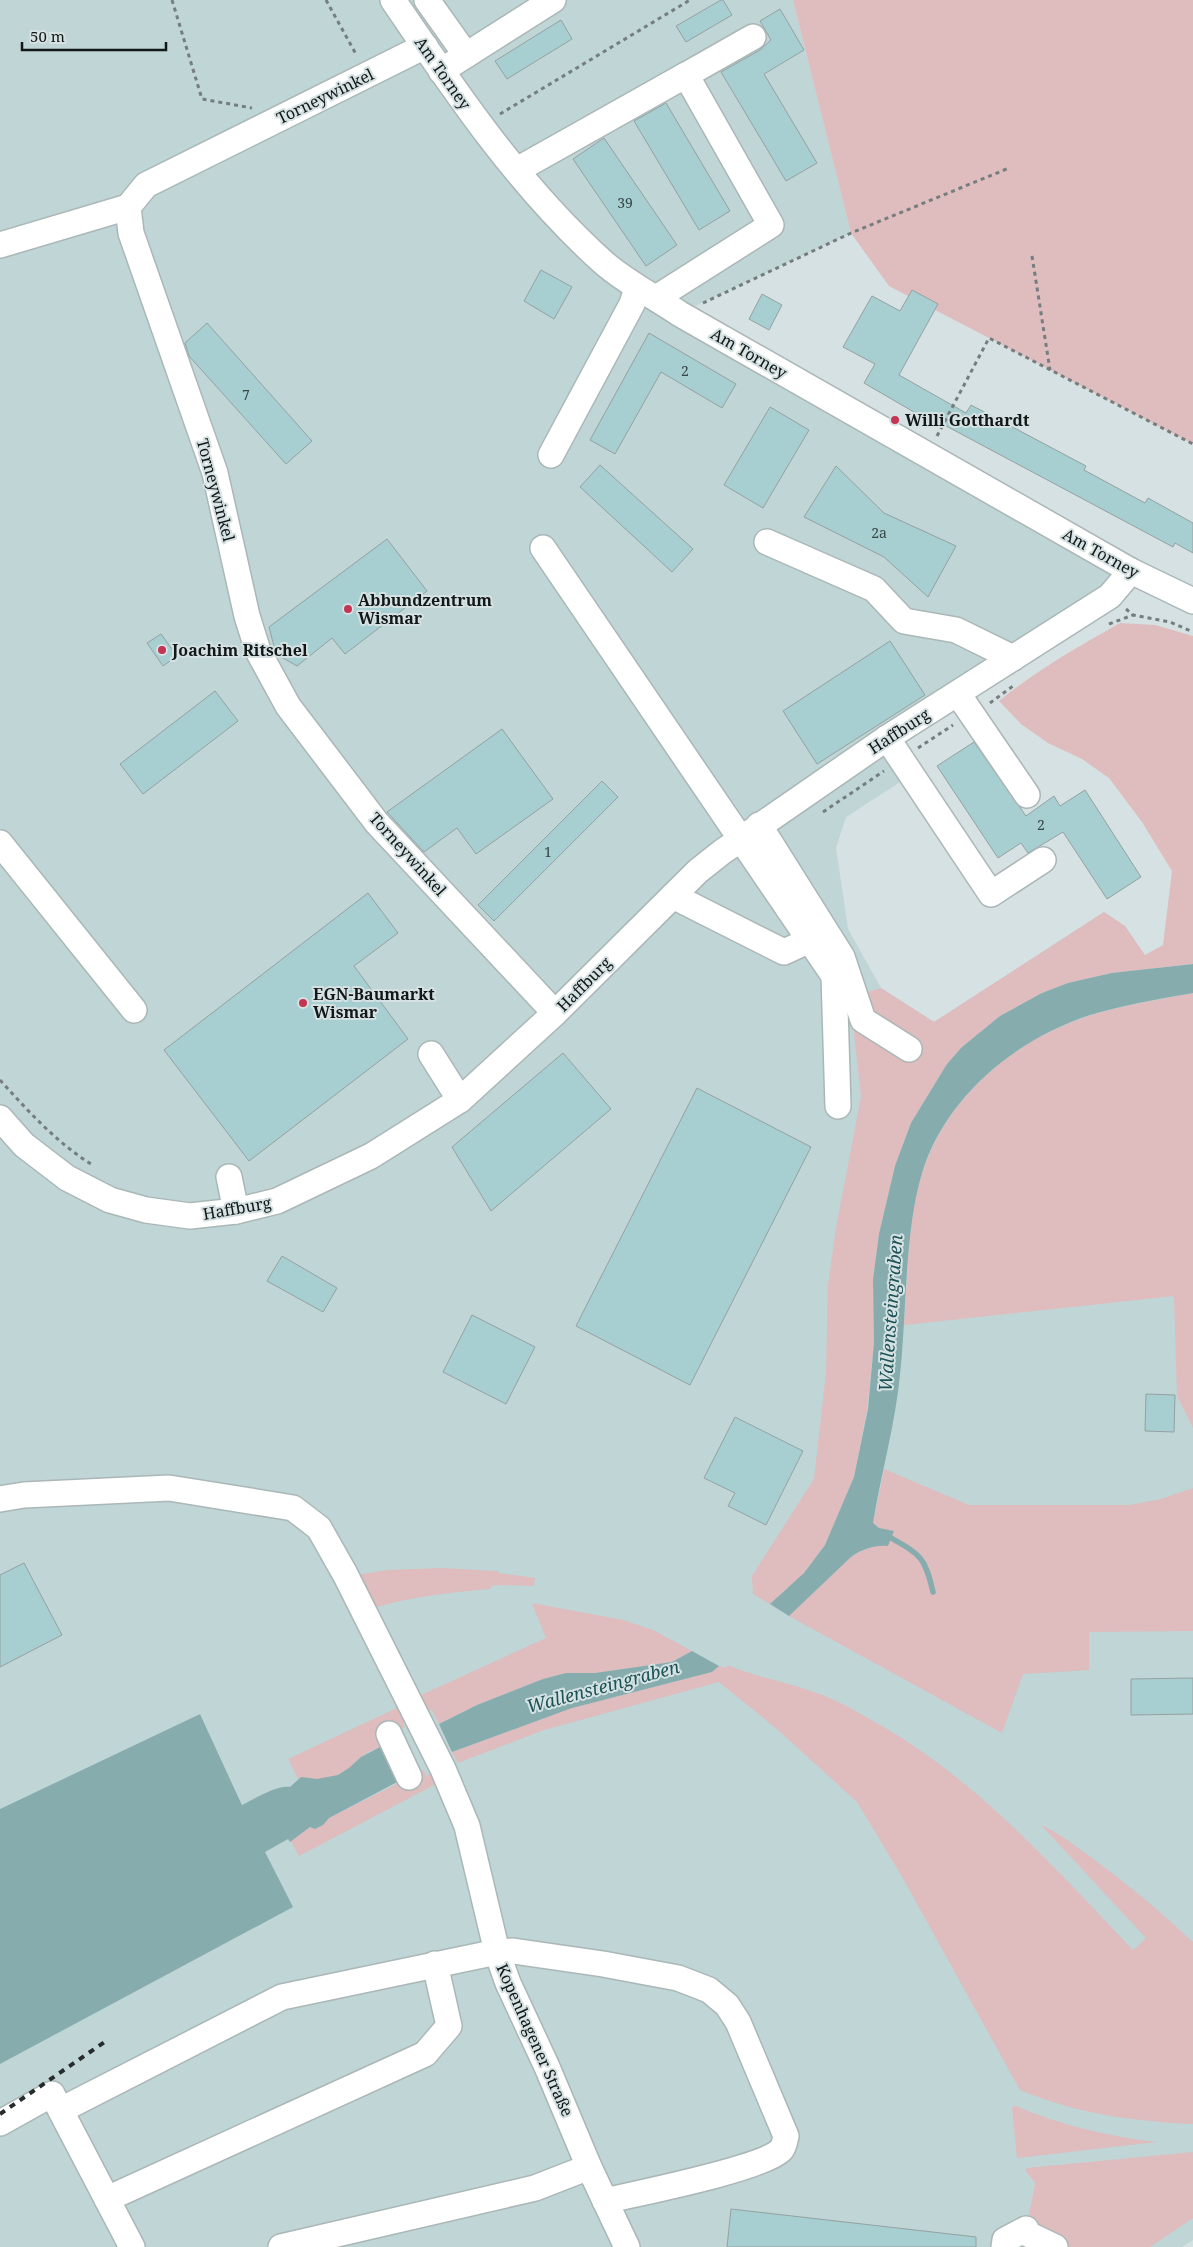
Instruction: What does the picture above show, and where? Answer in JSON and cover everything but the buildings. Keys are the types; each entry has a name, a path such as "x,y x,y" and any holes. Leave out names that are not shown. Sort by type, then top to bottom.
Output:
{"street":[{"name":"Am Torney","path":"393,0 480,126 554,215 605,264 680,314 1131,571 1193,601"},
{"path":"427,0 466,55"},
{"path":"442,71 553,0"},
{"path":"517,170 753,37"},
{"name":"Torneywinkel","path":"424,46 146,185 128,207 131,233 215,473 247,616 258,651 288,706 377,823 555,1013"},
{"path":"551,455 632,304 647,293 771,225 686,75"},
{"path":"0,245 128,207"},
{"path":"767,542 874,589 904,621 956,630 1016,670"},
{"path":"543,548 842,958 864,1020 909,1049"},
{"name":"Haffburg","path":"0,1118 24,1145 67,1178 110,1200 146,1210 190,1216 236,1211 277,1200 371,1156 460,1100 555,1013 698,871 750,832 887,738 965,703 1016,670 1110,596 1131,571"},
{"path":"965,703 1027,795"},
{"path":"887,738 991,894 1044,860"},
{"path":"750,832 810,940 834,976 838,1106"},
{"path":"0,843 134,1010"},
{"path":"673,896 784,952 810,940"},
{"path":"431,1054 460,1100"},
{"path":"229,1177 236,1211"},
{"name":"Kopenhagener Straße","path":"0,1500 24,1494 168,1488 293,1508 319,1528 345,1574 443,1769 467,1826 497,1952 508,1984 547,2067 589,2167 627,2247"},
{"path":"389,1734 409,1777"},
{"path":"61,2110 282,1997 497,1952 513,1951 603,1964 678,1978 708,1990 727,2005 738,2022 775,2105 786,2136 782,2149 766,2160 702,2178 605,2201"},
{"path":"107,2199 424,2054 449,2026 435,1964"},
{"path":"0,2123 52,2094 132,2247"},
{"path":"281,2247 535,2188 589,2167"},
{"path":"1004,2247 1005,2240 1026,2228 1028,2234 1055,2247"}],"path":[{"path":"172,0 202,98 287,115"},
{"path":"326,0 367,75"},
{"path":"480,126 690,0"},
{"path":"680,314 851,233 1009,168"},
{"path":"1032,256 1050,371"},
{"path":"927,454 989,338 1193,444"},
{"path":"1110,596 1133,615 1170,622 1193,632"},
{"path":"1107,625 1133,615"},
{"path":"818,815 901,759 965,703 998,698 1016,670"},
{"path":"0,1080 38,1122 78,1156 92,1165"}],"shaded area":[{"path":"0,0 793,0 851,233 680,313 1131,571 887,738 911,775 846,817 836,848 848,929 881,988 934,1022 1104,912 1125,926 1161,982 1193,979 1193,2240 1182,2247 1092,2247 1025,2171 1035,2183 1026,2229 1055,2247 0,2247 0,2062 253,1828 200,1714 0,1809"},
{"path":"793,0 1193,0 1193,444 889,286 851,233"},
{"path":"1120,623 1155,625 1193,636 1193,964 1112,973 1068,983 1042,993 1000,1016 962,1047 947,1064 911,1123 895,1166 879,1234 873,1280 874,1343 867,1410 854,1477 825,1545 803,1574 770,1604 753,1594 752,1576 814,1479 826,1373 828,1285 836,1228 861,1097 850,997 881,988 934,1022 1104,912 1125,926 1145,955 1163,945 1172,871 1142,822 1109,778 1082,759 1048,743 1021,724 999,701 1043,669"},
{"path":"1193,993 1193,1428 1177,1396 1174,1296 904,1325 909,1247 918,1189 934,1144 949,1118 967,1095 988,1074 1011,1056 1035,1040 1062,1026 1114,1009"},
{"path":"884,1469 969,1505 1130,1505 1161,1499 1193,1488 1193,1631 1089,1632 1089,1670 1023,1674 1002,1733 789,1616 851,1557 863,1550 878,1545 879,1528 873,1524"},
{"path":"442,1568 498,1571 498,1573 535,1578 534,1586 493,1585 490,1589 431,1595 373,1608 356,1575 388,1570"},
{"path":"532,1603 623,1620 653,1630 692,1651 672,1662 595,1673 566,1673 543,1679 477,1705 439,1724 432,1710 428,1712 421,1695 546,1638"},
{"path":"728,1665 839,1702 905,1740 941,1765 1008,1823 1072,1885 1133,1950 1146,1938 1041,1825 1062,1837 1109,1870 1193,1942 1193,2124 1148,2121 1084,2111 1020,2090 901,1875 857,1802 778,1730 719,1682 544,1730 458,1763 452,1752 572,1708 712,1672 719,1666 726,1668"},
{"path":"399,1707 407,1721 403,1723 405,1727 379,1739 382,1746 363,1755 350,1768 339,1774 320,1779 301,1777 298,1779 288,1759"},
{"path":"424,1770 426,1776 431,1773 436,1784 299,1856 291,1841 310,1827 315,1829 323,1825 329,1818"},
{"path":"1014,2105 1084,2129 1157,2142 1017,2158 1012,2109"},
{"path":"1193,2152 1193,2218 1150,2247 1055,2247 1026,2229 1035,2183 1025,2170 1027,2168"}],"water":[{"name":"Wallensteingraben","path":"1193,964 1193,993 1128,1005 1090,1015 1036,1039 987,1074 966,1096 948,1120 933,1145 922,1173 912,1221 898,1394 873,1523 879,1528 894,1531 888,1546 868,1548 851,1557 789,1616 770,1604 804,1573 825,1545 854,1477 868,1409 874,1343 873,1280 879,1234 895,1166 911,1123 947,1064 962,1047 1000,1016 1042,993 1068,983 1112,973"},
{"name":"Wallensteingraben","path":"692,1651 719,1666 712,1672 572,1708 452,1752 439,1724 477,1705 543,1679 566,1673 595,1673 672,1662"},
{"path":"200,1714 242,1805 272,1790 290,1787 301,1777 317,1779 338,1775 361,1757 382,1746 399,1781 329,1818 323,1825 315,1829 310,1827 290,1842 288,1839 265,1852 293,1907 0,2064 0,1809"}],"waterway":[{"path":"891,1538 920,1558 927,1571 933,1592"}],"railway":[{"path":"0,2114 106,2041"}],"place":[{"name":"Willi Gotthardt","path":"895,420"},
{"name":"Abbundzentrum Wismar","path":"348,609"},
{"name":"Joachim Ritschel","path":"162,650"},
{"name":"EGN-Baumarkt Wismar","path":"303,1003"}]}
